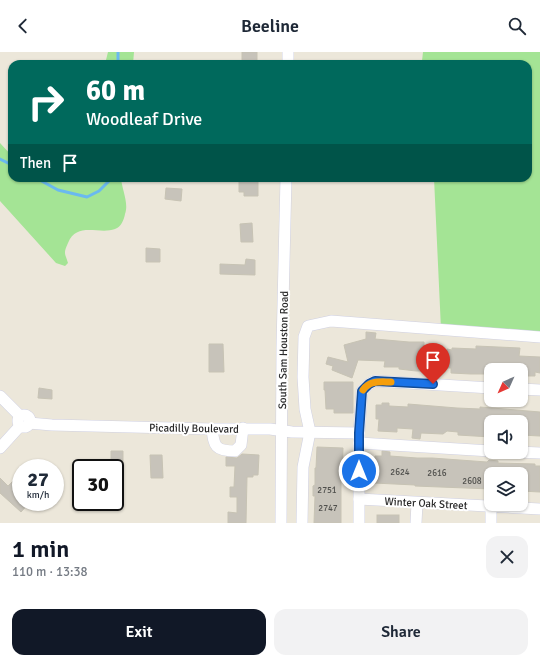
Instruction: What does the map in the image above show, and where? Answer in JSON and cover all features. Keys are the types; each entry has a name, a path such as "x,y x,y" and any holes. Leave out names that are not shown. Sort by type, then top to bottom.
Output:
{"street":[{"name":"South Sam Houston Road","path":"281,523 286,182"},
{"path":"302,523 303,467 310,432 305,409 303,377 304,337 308,326 331,321 540,337"},
{"path":"359,523 359,438 362,391 369,384 375,381 484,388"},
{"path":"528,389 540,390"},
{"path":"0,396 23,422 0,448"},
{"name":"Picadilly Boulevard","path":"23,422 52,425 212,429 282,429 292,432 310,432 484,449"},
{"path":"212,429 214,443 216,446 227,451 235,451 241,445 243,428"},
{"path":"528,452 540,453"},
{"name":"Winter Oak Street","path":"359,499 484,506"},
{"path":"416,523 417,503"},
{"name":"Winter Oak Street","path":"528,508 540,509"},
{"path":"490,523 491,511"}],"green space":[{"path":"108,52 134,52 133,60 106,60"},
{"path":"423,52 540,52 540,334 441,329 434,182 532,182 532,60 422,60"},
{"path":"0,143 8,152 8,182 122,182 126,201 126,210 122,223 115,229 102,231 83,230 72,236 65,249 68,263 65,266 56,263 0,201"}],"building":[{"path":"242,52 257,52 257,60 242,60"},
{"path":"239,182 258,182 258,196 244,196 244,192 239,192"},
{"path":"166,188 182,189 181,201 165,199"},
{"path":"252,223 253,242 241,242 240,224"},
{"path":"146,248 160,249 160,262 146,262"},
{"path":"246,259 255,260 255,275 220,274 220,264 245,265"},
{"path":"366,332 376,333 375,339 424,342 424,346 432,347 432,351 447,351 447,349 452,350 452,348 476,349 476,346 520,348 519,356 540,357 540,373 535,372 535,376 528,376 528,363 484,363 484,374 471,374 451,373 451,368 431,367 431,371 399,369 399,367 384,367 385,361 358,360 352,378 332,370 333,366 326,364 328,357 348,362 344,345 366,339"},
{"path":"209,344 223,344 224,372 209,372"},
{"path":"324,382 353,382 353,413 334,413 334,409 326,409"},
{"path":"39,388 52,390 52,399 38,398"},
{"path":"382,403 389,403 389,406 408,407 408,404 480,409 480,407 540,412 540,436 528,435 528,415 484,415 484,437 458,435 458,432 447,431 443,434 421,433 420,439 412,438 413,429 397,428 397,432 378,431 379,419 376,419 376,405 382,405"},
{"path":"317,447 343,448 341,523 314,523 315,496 313,496 313,486 315,485"},
{"path":"111,451 123,451 123,459 111,459"},
{"path":"382,451 390,452 390,456 487,462 489,460 498,461 498,463 535,464 535,466 540,466 540,492 528,491 528,467 484,467 484,489 374,483 375,456 382,456"},
{"path":"242,454 259,455 258,475 247,477 246,523 228,523 228,512 237,513 237,497 230,497 230,487 234,487 235,466 226,466 226,457 237,458"},
{"path":"150,455 162,455 163,478 151,478"},
{"path":"0,478 8,486 12,482 12,504 0,493"},
{"path":"377,515 399,515 399,523 377,523"}],"waterway":[{"path":"118,52 118,60"},
{"path":"0,159 8,163"},
{"path":"43,182 58,190 87,197 99,191 108,182"}],"slow traffic":[{"path":"363,390 364,387 375,381 391,382"}],"route":[{"path":"359,471 359,433 362,391 364,387 375,381 433,384"}]}
